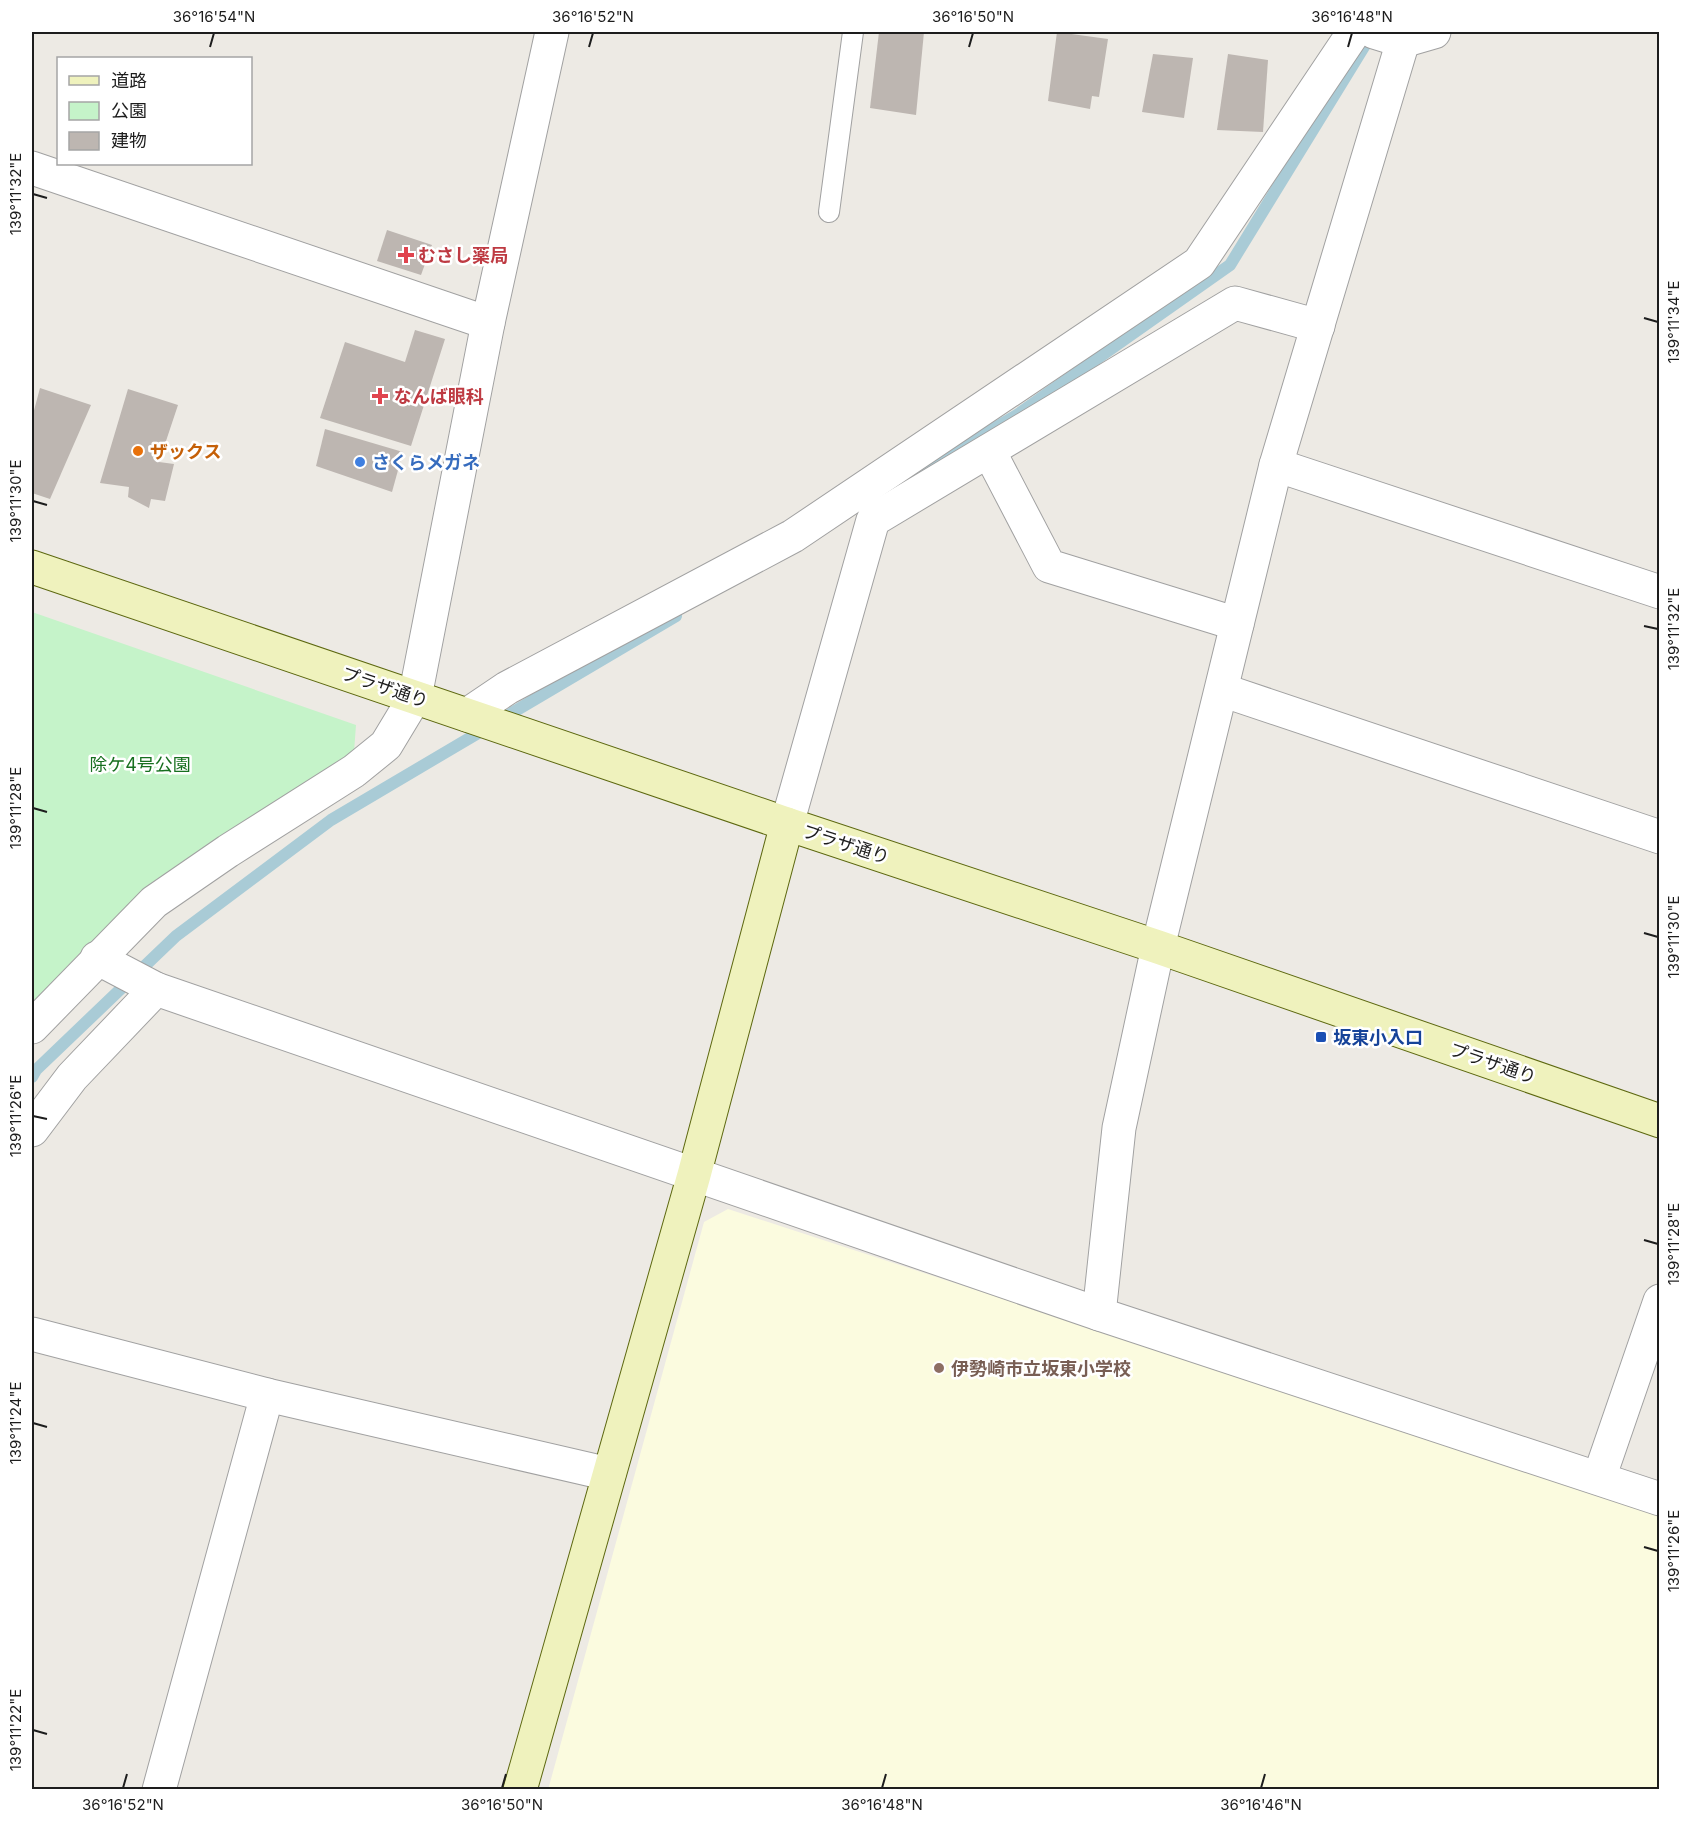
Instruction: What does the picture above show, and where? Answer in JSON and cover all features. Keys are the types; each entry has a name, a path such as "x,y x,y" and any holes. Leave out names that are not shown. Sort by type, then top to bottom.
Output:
{"street":[{"path":"32,1027 153,902 354,771 386,745 415,697 488,323 552,32"},
{"path":"467,715 507,688 793,536 1199,263 1354,32"},
{"path":"1099,1314 1119,1128 1158,947 1276,465 1404,35"},
{"path":"32,168 488,323"},
{"path":"520,1790 694,1175 787,824 873,520 1235,303 1318,326"},
{"path":"989,451 1049,566 1237,624"},
{"path":"1276,465 1659,592"},
{"name":"プラザ通り","path":"32,567 787,824 1158,947 1659,1121"},
{"path":"1222,690 1659,837"},
{"path":"98,958 156,989 1099,1314 1659,1499"},
{"path":"32,1130 72,1077 156,989"},
{"path":"1599,1478 1659,1301"},
{"path":"32,1334 267,1395 609,1474"},
{"path":"159,1790 267,1395"}],"lane":[{"path":"829,212 853,32"}],"shaded area":[{"name":"伊勢崎市立坂東小学校","path":"728,1209 1659,1513 1659,1789 548,1790 704,1222"}],"green space":[{"name":"除ケ4号公園","path":"32,612 356,725 354,752 150,886 32,1003"}],"building":[{"path":"879,32 924,32 916,115 870,108"},
{"path":"1057,32 1108,39 1099,97 1092,96 1090,109 1048,101"},
{"path":"1153,54 1193,58 1184,118 1142,112"},
{"path":"1228,54 1268,60 1263,132 1217,130"},
{"path":"387,230 432,245 421,275 377,261"},
{"path":"415,330 445,339 411,446 320,418 345,342 405,362"},
{"path":"40,388 91,405 50,499 32,493 32,418"},
{"path":"128,389 178,405 159,462 174,464 165,501 151,499 149,508 128,497 129,487 100,483"},
{"path":"325,429 403,452 392,492 316,466"}],"waterway":[{"path":"890,490 1017,415 1230,265 1373,32"},
{"path":"32,1077 36,1070 176,936 331,820 676,616"}],"place":[{"name":"むさし薬局","path":"406,255"},
{"name":"なんば眼科","path":"380,396"},
{"name":"ザックス","path":"138,451"},
{"name":"さくらメガネ","path":"360,462"},
{"name":"坂東小入口","path":"1321,1037"},
{"name":"伊勢崎市立坂東小学校","path":"939,1368"}]}
